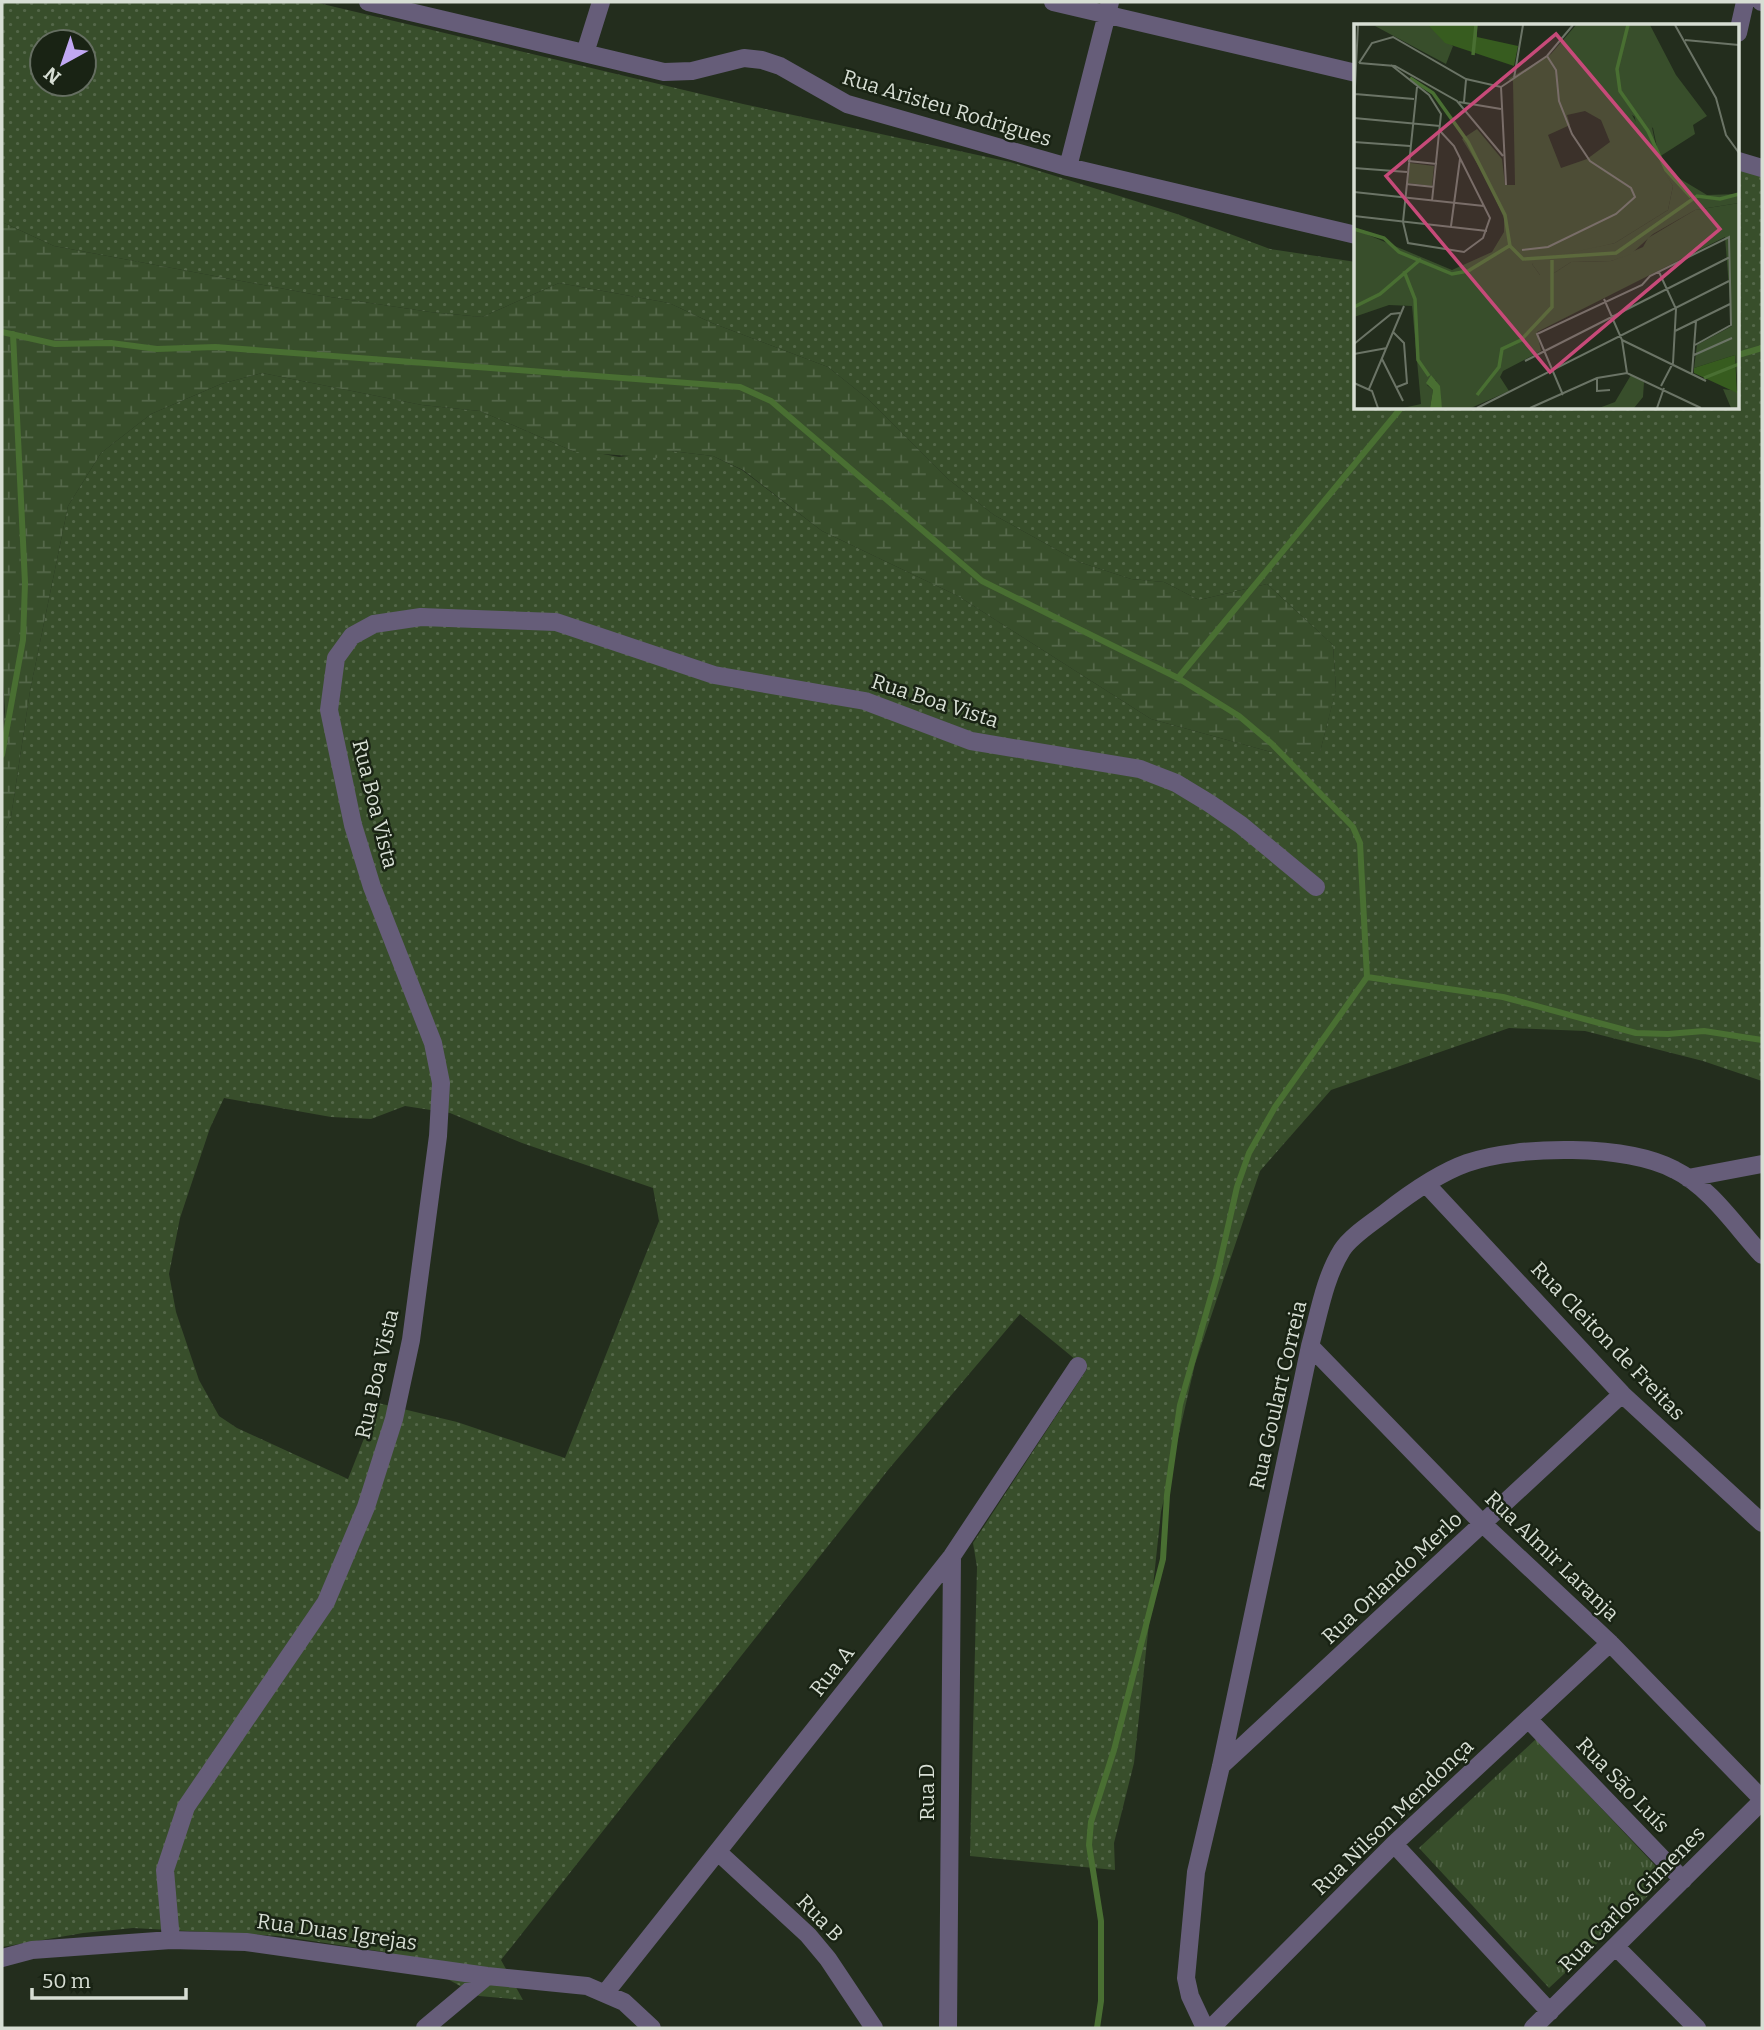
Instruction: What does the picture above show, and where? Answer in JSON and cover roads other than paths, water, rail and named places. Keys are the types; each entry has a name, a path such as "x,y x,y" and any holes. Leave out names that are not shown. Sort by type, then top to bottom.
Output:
{"street":[{"name":"Rua Aristeu Rodrigues","path":"368,2 664,72 692,71 744,58 762,60 780,66 847,104 1068,167 1354,235"},
{"path":"585,53 601,2"},
{"path":"1053,2 1108,9 1354,72"},
{"path":"1740,24 1745,2"},
{"path":"1068,167 1108,9"},
{"path":"1740,162 1762,168"},
{"name":"Rua Boa Vista","path":"171,1940 165,1870 186,1807 326,1602 378,1469 394,1419 411,1340 438,1136 441,1083 433,1043 372,887 353,825 329,710 336,658 352,636 374,624 421,617 556,622 714,675 865,701 971,741 1140,769 1175,783 1209,803 1251,833 1316,887"},
{"name":"Rua Goulart Correia","path":"1205,2028 1190,1996 1186,1968 1196,1872 1222,1766 1310,1346 1328,1278 1343,1248 1388,1210 1464,1164 1489,1156 1564,1150 1657,1162 1688,1178 1762,1255"},
{"path":"1688,1178 1762,1164"},
{"name":"Rua Cleiton de Freitas","path":"1427,1185 1622,1394 1762,1522"},
{"name":"Rua Almir Laranja","path":"1310,1346 1483,1524 1610,1643 1762,1800"},
{"name":"Rua A","path":"606,1992 952,1556 1078,1366"},
{"name":"Rua Orlando Merlo","path":"1222,1766 1622,1394"},
{"name":"Rua D","path":"948,2028 952,1556"},
{"name":"Rua Nilson Mendonça","path":"1211,2028 1394,1844 1610,1643"},
{"name":"Rua São Luís","path":"1529,1720 1684,1880"},
{"name":"Rua Carlos Gimenes","path":"1533,2028 1762,1800"},
{"path":"1394,1844 1550,2011"},
{"name":"Rua B","path":"718,1852 808,1935 828,1958 874,2028"},
{"name":"Rua Duas Igrejas","path":"2,1958 32,1950 171,1940 246,1942 487,1976 561,1982 606,1992 624,2002 652,2028"},
{"path":"1616,1947 1697,2028"},
{"path":"425,2028 487,1976"}],"waterway":[{"path":"2,332 55,344 111,343 157,349 215,347 740,387 771,401 982,581 1178,678 1239,716 1272,744 1353,827 1360,843 1367,977 1275,1107 1249,1153 1237,1187 1217,1275 1180,1405 1167,1495 1163,1559 1114,1750 1091,1822 1089,1845 1101,1921 1101,2001 1097,2028"},
{"path":"2,755 23,640 25,583 13,334"},
{"path":"1740,354 1762,348"},
{"path":"1178,678 1399,410"},
{"path":"1367,977 1503,997 1636,1033 1704,1031 1762,1040"}]}
